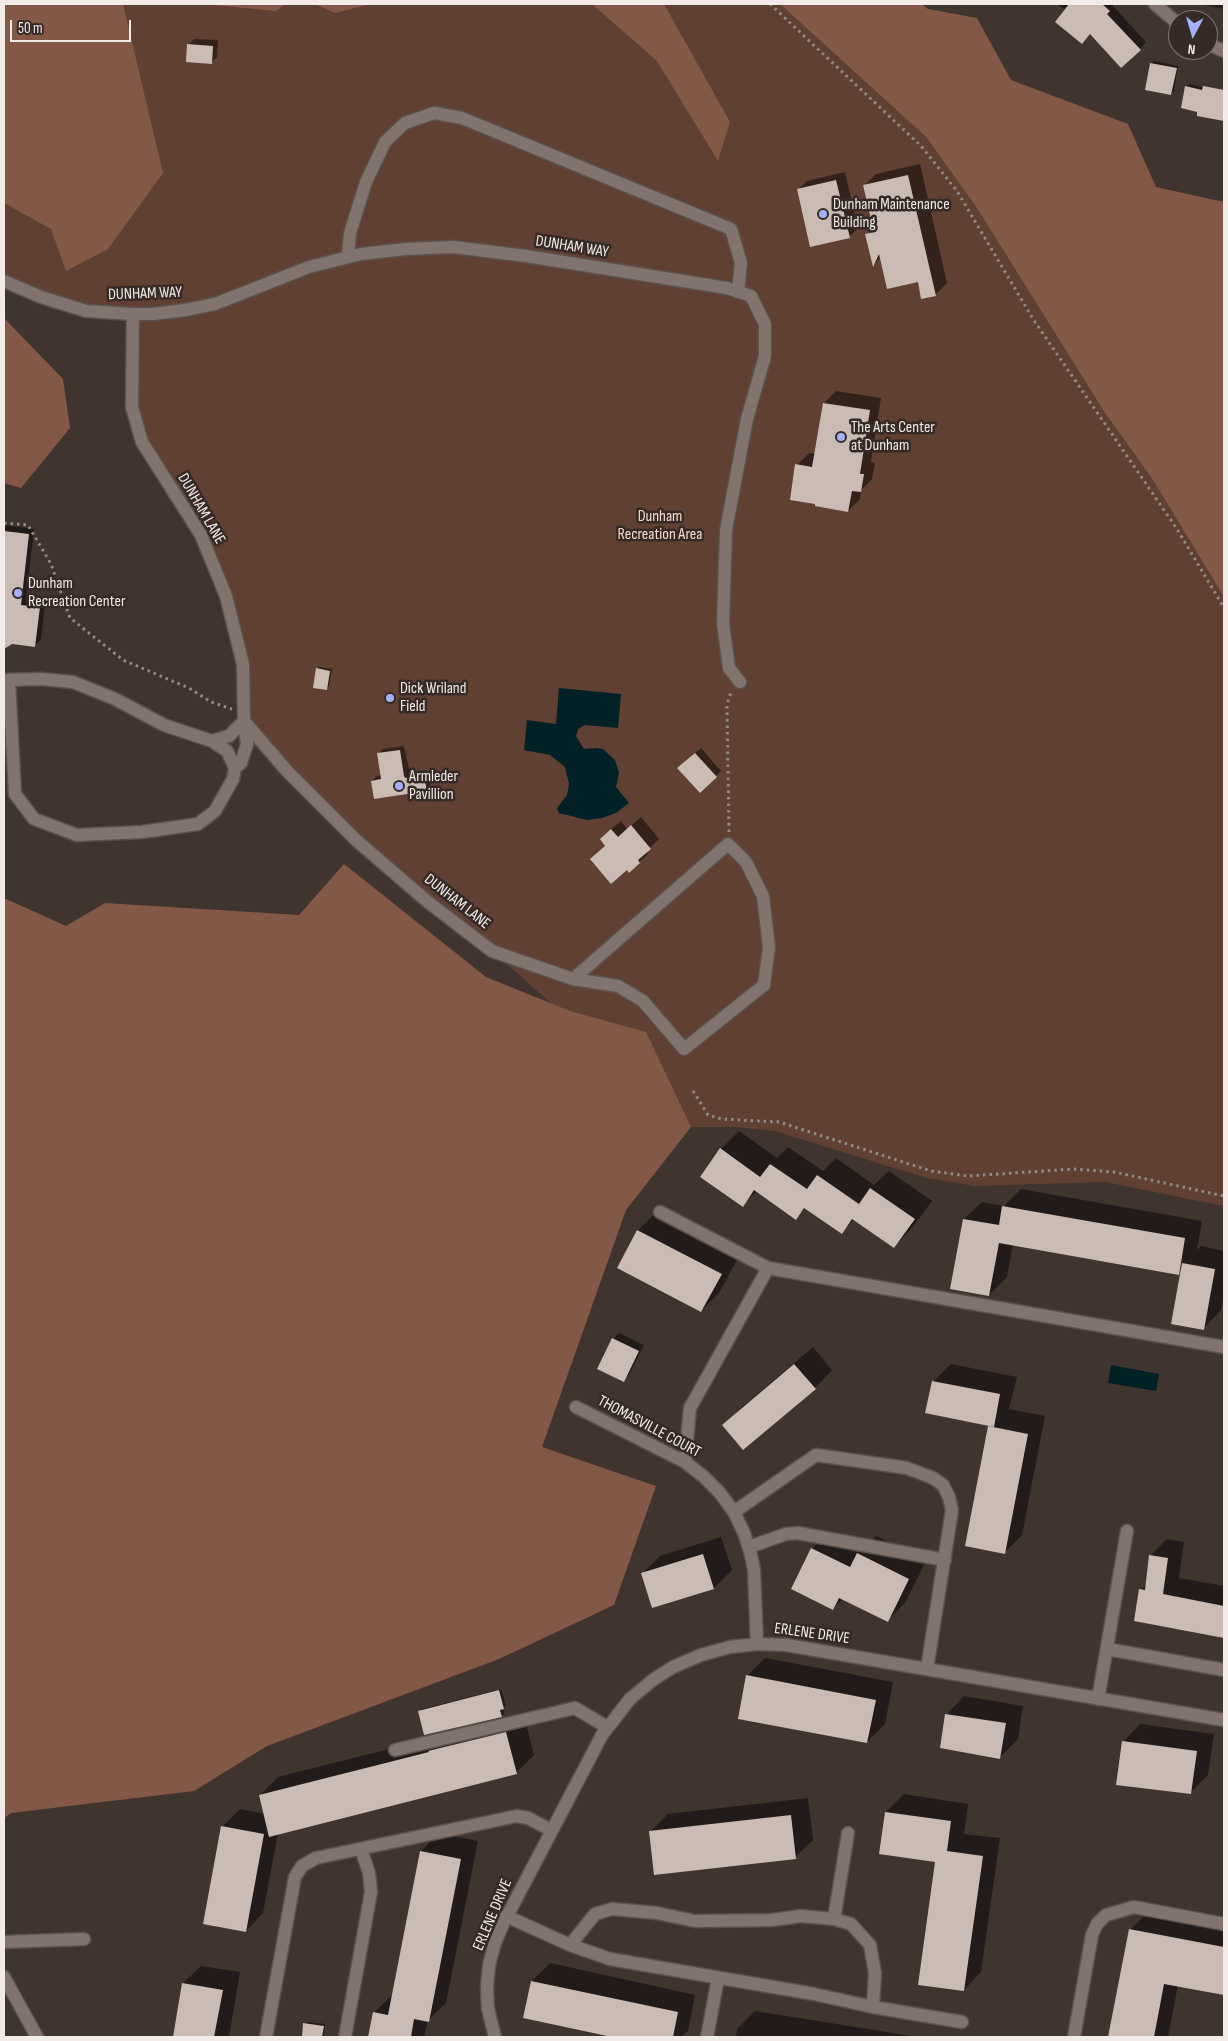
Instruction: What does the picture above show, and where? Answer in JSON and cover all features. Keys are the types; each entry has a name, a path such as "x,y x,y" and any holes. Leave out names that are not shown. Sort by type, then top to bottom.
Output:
{"street":[{"path":"1155,4 1168,15"},
{"path":"348,257 350,233 366,182 385,142 405,123 434,114 462,118 731,229 741,263 738,292"},
{"name":"DUNHAM WAY","path":"4,281 41,297 86,311 133,314 185,310 215,304 309,267 348,257 405,249 453,247 727,288 751,296 765,324 765,356 746,419 726,530 723,623 729,668 740,682"},
{"name":"DUNHAM LANE","path":"133,314 132,407 142,442 201,535 226,596 243,664 244,721 287,772 356,840 428,902 492,951 573,979 618,986 644,1001 684,1049 764,986 769,947 763,896 746,862 728,844"},
{"path":"41,679 73,682 115,699 164,725 212,741 227,751 235,768 233,779 215,811 198,824 142,832 77,835 34,819 14,794 7,680 41,679"},
{"path":"212,741 229,736 244,721"},
{"path":"235,768 241,763 247,744 244,721"},
{"path":"573,979 728,844"},
{"path":"660,1212 768,1268 1224,1347"},
{"path":"685,1462 690,1408 768,1268"},
{"name":"THOMASVILLE COURT","path":"576,1407 685,1462 720,1492 734,1512 749,1547 754,1570 757,1644"},
{"path":"734,1512 816,1456 907,1468 933,1478 943,1485 949,1497 952,1510 927,1669"},
{"path":"1098,1699 1127,1531"},
{"path":"749,1547 786,1534 798,1533 945,1560"},
{"name":"ERLENE DRIVE","path":"495,2037 488,2010 489,1964 506,1916 607,1727 630,1699 654,1679 673,1667 701,1655 730,1647 757,1644 786,1645 1224,1720"},
{"path":"1107,1649 1224,1670"},
{"path":"395,1750 575,1708 607,1727"},
{"path":"266,2037 295,1877 302,1866 316,1858 517,1816 528,1818 552,1830"},
{"path":"834,1919 848,1833"},
{"path":"345,2037 371,1892 369,1874 361,1849"},
{"path":"1074,2037 1092,1935 1097,1924 1106,1915 1134,1907 1224,1924"},
{"path":"570,1944 596,1914 612,1908 657,1913 695,1921 772,1920 801,1916 834,1919 851,1924 870,1945 875,1973 873,2007"},
{"path":"506,1916 570,1944 610,1958 962,2022"},
{"path":"4,1942 84,1939"},
{"path":"4,1976 37,2037"},
{"path":"707,2037 718,1978"}],"path":[{"path":"770,4 921,146 957,191 1033,319 1177,529 1224,608"},
{"path":"4,523 28,525 51,564 70,618 123,660 189,688 211,702 235,709"},
{"path":"728,844 727,705 730,694 740,682"},
{"path":"693,1091 708,1115 722,1119 779,1122 931,1171 968,1176 1074,1169 1114,1172 1224,1196"}],"green space":[{"name":"Dunham Recreation Area","path":"4,4 780,4 926,137 977,207 1105,413 1153,480 1224,597 1224,1206 1105,1182 975,1186 926,1178 775,1131 735,1127 691,1127 492,951 356,840 244,721 243,664 201,535 142,442 132,407 133,315 86,311 4,281"}],"shaded area":[{"path":"4,4 123,4 163,173 108,249 66,271 51,229 4,203"},
{"path":"202,4 285,4 276,11"},
{"path":"315,4 370,4 335,13"},
{"path":"592,4 664,4 730,122 718,161 657,61"},
{"path":"780,4 922,4 928,9 977,18 1011,80 1128,124 1156,187 1224,202 1224,597 1153,480 1105,413 977,208 926,137"},
{"path":"4,318 63,379 70,428 21,488 4,483"},
{"path":"344,864 486,977 570,1011 646,1032 691,1127 626,1210 542,1447 656,1486 614,1605 499,1659 267,1746 194,1791 11,1813 4,1818 4,898 66,926 105,903 299,915"}],"water":[{"path":"559,688 621,694 618,728 585,725 578,729 576,736 584,749 603,749 615,760 619,773 616,787 629,803 616,813 602,818 587,820 559,813 557,808 567,795 569,784 565,767 550,755 524,750 527,720 556,724"},
{"path":"1111,1365 1159,1374 1156,1391 1108,1383"}],"building":[{"path":"1069,4 1102,4 1110,11 1107,14 1141,50 1121,68 1090,34 1082,44 1055,22"},
{"path":"187,44 213,46 212,64 186,62"},
{"path":"1150,63 1177,68 1171,95 1145,90"},
{"path":"1185,86 1202,90 1203,86 1224,90 1224,121 1197,116 1197,112 1181,108"},
{"path":"908,175 936,296 921,299 918,282 887,289 879,254 873,267 865,234 874,232 863,185"},
{"name":"Dunham Maintenance Building","path":"836,180 850,238 810,247 797,189"},
{"name":"The Arts Center at Dunham","path":"823,403 870,410 860,474 864,474 861,492 852,491 848,512 790,500 795,464 812,467"},
{"name":"Dunham Recreation Center","path":"4,531 29,534 21,605 40,607 35,647 12,644 4,649"},
{"path":"316,668 330,671 327,690 313,688"},
{"path":"400,750 405,778 424,775 427,791 374,799 371,781 381,779 377,753"},
{"path":"695,753 717,777 700,793 677,768"},
{"path":"631,825 651,849 638,860 640,863 629,873 627,870 611,884 590,859 605,846 600,839 611,829 618,837"},
{"path":"720,1148 760,1177 770,1164 807,1189 817,1175 859,1204 870,1188 915,1219 894,1248 852,1219 842,1234 804,1208 796,1220 754,1190 743,1207 700,1177"},
{"path":"1002,1206 1185,1238 1179,1275 999,1243 989,1296 950,1289 963,1219 999,1225"},
{"path":"637,1230 722,1274 701,1312 617,1268"},
{"path":"1182,1263 1215,1269 1204,1330 1171,1324"},
{"path":"612,1338 639,1351 624,1382 597,1369"},
{"path":"794,1364 816,1389 743,1450 722,1425"},
{"path":"932,1381 1000,1394 994,1427 925,1413"},
{"path":"988,1426 1028,1434 1005,1554 965,1546"},
{"path":"811,1548 850,1567 857,1553 909,1579 888,1622 839,1598 833,1610 791,1589"},
{"path":"703,1554 714,1589 652,1608 641,1573"},
{"path":"1149,1555 1168,1558 1163,1594 1224,1606 1224,1638 1134,1621 1139,1589 1145,1590"},
{"path":"746,1675 876,1700 867,1743 738,1719"},
{"path":"499,1690 504,1709 500,1710 502,1717 424,1735 418,1711"},
{"path":"945,1714 1006,1723 1000,1759 940,1748"},
{"path":"506,1732 517,1774 269,1837 259,1795"},
{"path":"1122,1741 1197,1751 1191,1794 1116,1785"},
{"path":"885,1812 951,1821 947,1851 983,1856 964,1991 918,1985 935,1862 879,1854"},
{"path":"791,1815 796,1859 654,1875 649,1831"},
{"path":"221,1826 264,1834 246,1932 203,1924"},
{"path":"420,1851 461,1859 429,2022 414,2019 411,2037 368,2037 373,2012 388,2015"},
{"path":"1129,1929 1224,1947 1224,1995 1164,1984 1154,2037 1108,2037"},
{"path":"531,1981 678,2012 673,2037 612,2037 523,2018"},
{"path":"182,1983 223,1990 214,2037 173,2037"},
{"path":"303,2023 324,2026 322,2037 302,2037"}],"place":[{"name":"Dunham Maintenance Building","path":"823,214"},
{"name":"The Arts Center at Dunham","path":"841,437"},
{"name":"Dunham Recreation Center","path":"18,593"},
{"name":"Dick Wriland Field","path":"390,698"},
{"name":"Armleder Pavillion","path":"399,786"}]}
